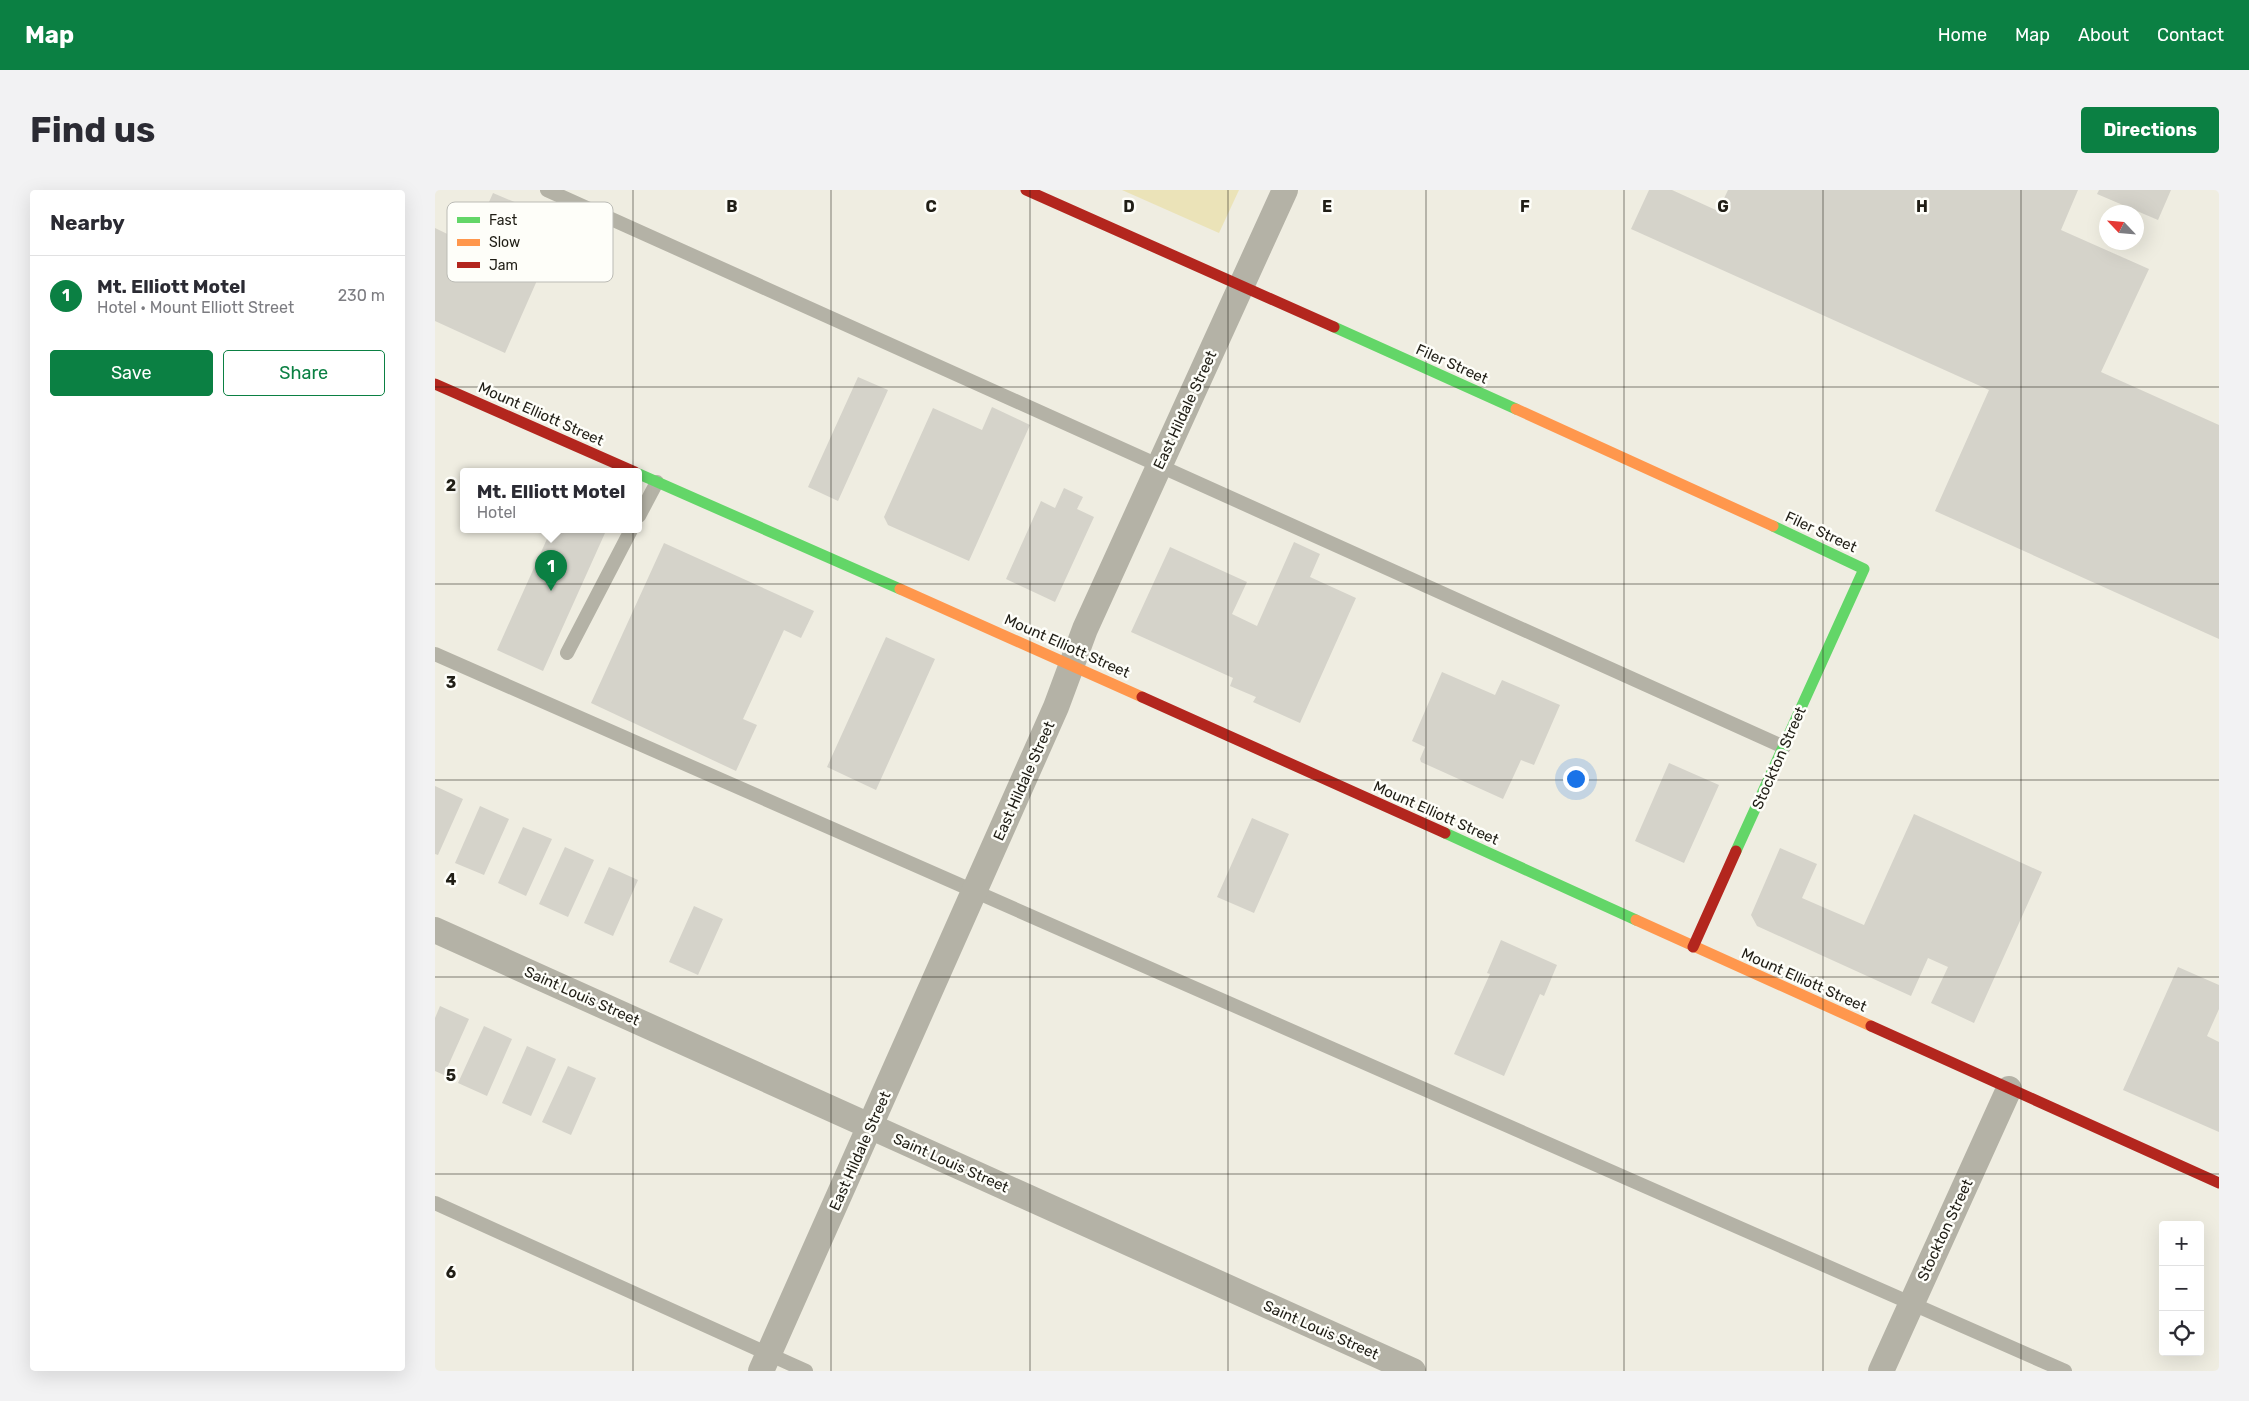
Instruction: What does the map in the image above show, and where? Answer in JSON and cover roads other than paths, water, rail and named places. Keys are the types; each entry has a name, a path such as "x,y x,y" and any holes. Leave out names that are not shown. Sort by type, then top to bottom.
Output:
{"street":[{"name":"Filer Street","path":"1026,190 1694,488 1864,569"},
{"name":"East Hildale Street","path":"764,1363 871,1127 1056,707 1085,629 1285,190"},
{"name":"Mount Elliott Street","path":"435,384 626,468"},
{"name":"Mount Elliott Street","path":"642,475 1072,664 1693,947 2219,1183"},
{"name":"Stockton Street","path":"1693,947 1864,569"},
{"name":"Saint Louis Street","path":"435,930 1413,1371"},
{"name":"Stockton Street","path":"1881,1371 2009,1089"}],"lane":[{"path":"547,190 574,202"},
{"path":"613,220 1783,747"},
{"path":"642,510 657,482"},
{"path":"567,653 629,533"},
{"path":"435,654 2065,1371"},
{"path":"435,1203 764,1363 806,1371"}],"place":[{"name":"Mt. Elliott Motel","path":"551,591"}]}
